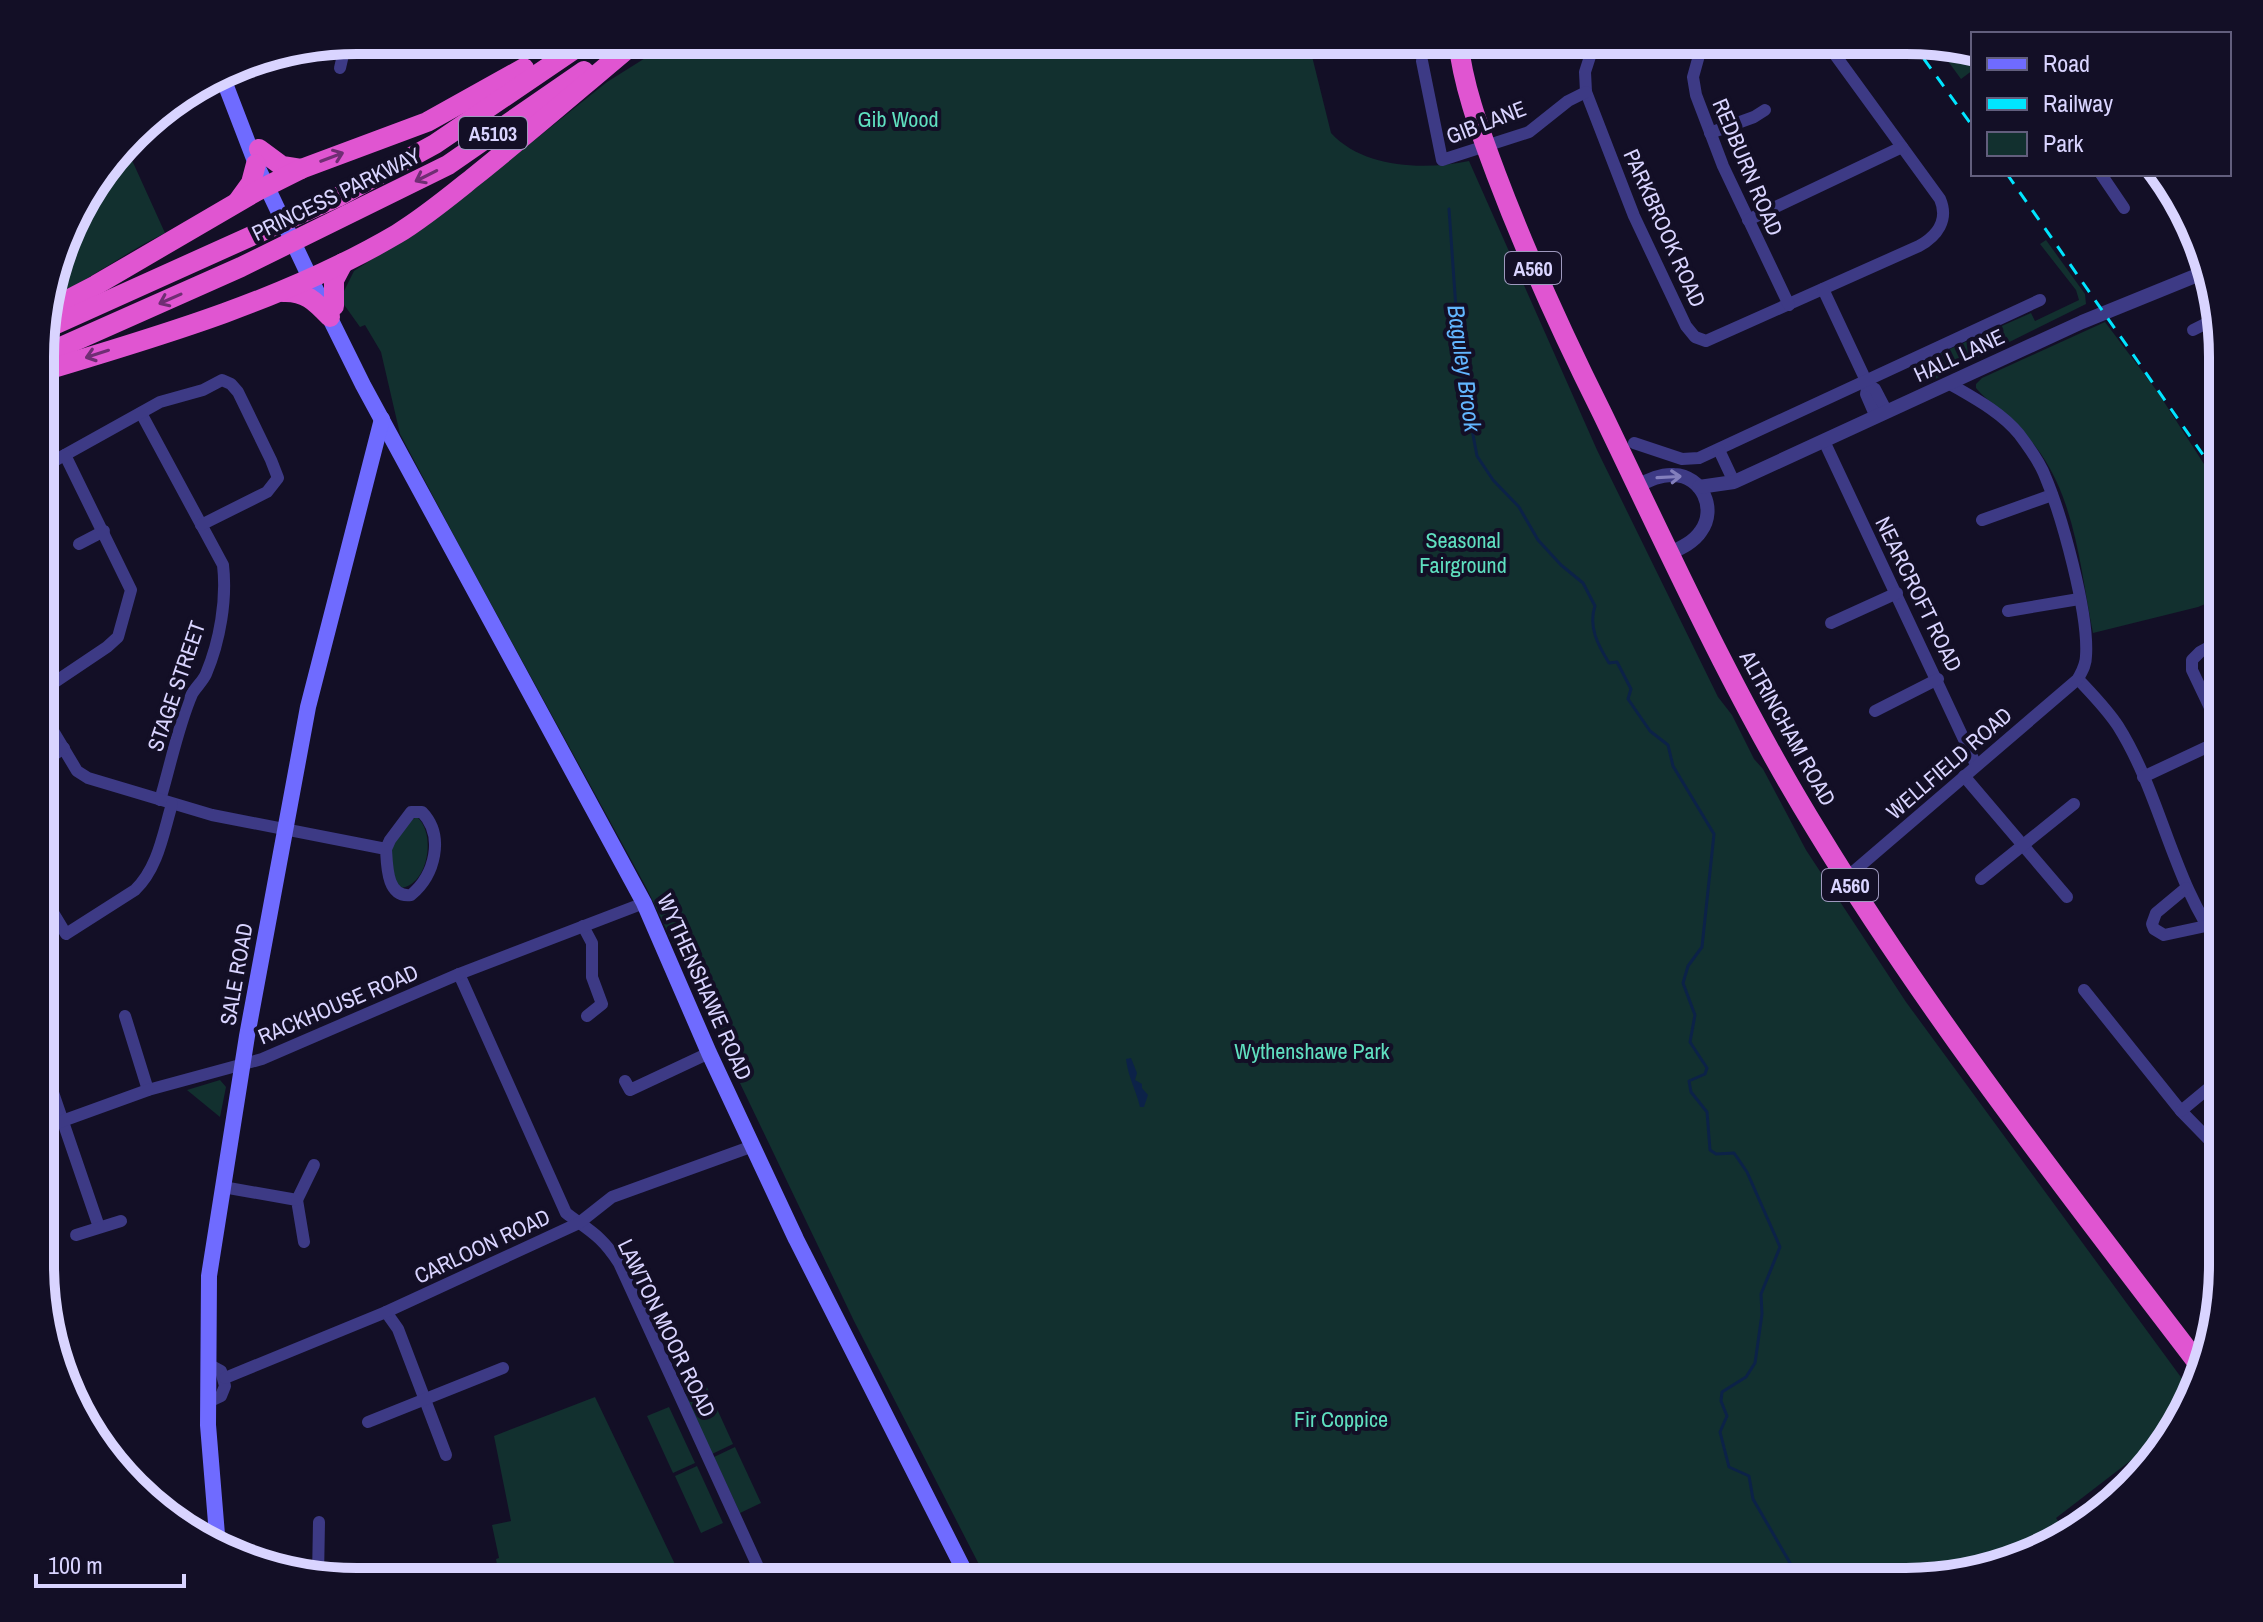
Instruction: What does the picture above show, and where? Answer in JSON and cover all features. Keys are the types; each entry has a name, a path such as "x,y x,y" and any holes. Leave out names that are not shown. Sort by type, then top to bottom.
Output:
{"highway":[{"path":"59,304 238,201 301,169 448,113 554,54"},
{"name":"PRINCESS PARKWAY","path":"56,324 338,197 435,144 567,54"},
{"name":"PRINCESS PARKWAY","path":"54,350 241,267 448,165 611,54"},
{"path":"54,368 238,309 343,263 418,220 621,54"},
{"name":"ALTRINCHAM ROAD","path":"1461,54 1468,92 1486,147 1544,293 1670,553 1769,746 1846,878 1938,1016 2194,1359"},
{"path":"238,201 251,183 258,157 284,167 301,169"},
{"path":"280,292 301,293 332,311 334,280 343,263"}],"main road":[{"name":"WYTHENSHAWE ROAD","path":"225,84 382,419 644,903 709,1053 796,1239 963,1568"},
{"name":"SALE ROAD","path":"217,1534 208,1402 209,1276 242,1064 308,707 382,419"}],"street":[{"path":"1586,92 1585,72 1591,54"},
{"name":"REDBURN ROAD","path":"1699,54 1693,77 1696,95 1748,220 1789,305"},
{"path":"1748,220 1902,147 1834,54"},
{"path":"340,68 343,55"},
{"name":"GIB LANE","path":"1422,61 1442,160 1529,132 1568,101 1586,92"},
{"name":"PARKBROOK ROAD","path":"1586,92 1634,216 1691,335 1702,341 1711,340 1925,243 1937,233 1942,220 1942,204 1902,147"},
{"path":"1710,133 1765,110"},
{"path":"2102,176 2124,208"},
{"name":"HALL LANE","path":"1670,553 1690,542 1702,530 1708,516 1708,504 1732,483 2082,322 2198,275"},
{"path":"1823,289 1867,383 1875,389 1881,414"},
{"path":"1634,443 1688,460 1699,458 1867,383 2040,300"},
{"path":"2193,330 2207,323"},
{"path":"54,461 160,402 203,390 222,380 238,392 278,478 267,492 201,525"},
{"path":"1950,384 1992,409 2018,433 2045,474 2065,536 2079,599 2087,654 2078,679 2118,727 2143,777 2186,888 2208,929 2164,935 2154,929 2152,924 2156,913 2186,888"},
{"name":"STAGE STREET","path":"54,914 66,934 145,881 155,861 193,692 205,676 220,624 225,583 223,565 141,413"},
{"name":"NEARCROFT ROAD","path":"1824,441 1976,765"},
{"path":"1719,450 1732,483"},
{"path":"54,682 118,637 131,590 65,455"},
{"name":"HALL LANE","path":"1637,486 1657,477 1674,475 1687,478 1699,487 1732,483"},
{"path":"1699,487 1708,504"},
{"path":"1982,520 2052,495"},
{"path":"79,544 104,531"},
{"path":"1831,623 1897,593"},
{"path":"2008,611 2079,599"},
{"path":"2209,647 2192,660 2192,670 2209,706"},
{"path":"1875,711 1938,679"},
{"name":"WELLFIELD ROAD","path":"1846,878 2078,679"},
{"path":"54,732 77,771 88,778 212,815 386,849"},
{"path":"2143,777 2209,746"},
{"path":"54,755 64,748"},
{"path":"1964,776 2067,897"},
{"path":"1981,879 2074,804"},
{"path":"415,811 426,815 432,827 434,856 431,871 422,886 411,895 400,894 393,888 386,849 406,817 415,811"},
{"name":"RACKHOUSE ROAD","path":"54,1124 148,1090 262,1059 459,974 644,903"},
{"path":"583,926 592,943 592,977 602,1004 587,1016"},
{"name":"LAWTON MOOR ROAD","path":"459,974 566,1213 592,1230 619,1263 759,1568"},
{"path":"2084,990 2181,1111 2209,1140"},
{"path":"125,1016 148,1090"},
{"path":"629,1091 709,1053"},
{"path":"2181,1111 2209,1088"},
{"path":"54,1096 99,1227"},
{"name":"CARLOON ROAD","path":"225,1378 386,1312 579,1223 612,1197 753,1146"},
{"path":"304,1242 297,1200 314,1165"},
{"path":"223,1187 297,1200"},
{"path":"76,1235 121,1221"},
{"path":"386,1312 398,1329 446,1455"},
{"path":"208,1364 217,1368 225,1378 221,1396 208,1402"},
{"path":"368,1422 503,1368"},
{"path":"318,1565 319,1522"}],"green space":[{"name":"Wythenshawe Park","path":"652,54 1311,54 1331,133 1345,145 1360,154 1396,164 1415,166 1469,161 1597,450 1718,697 1732,715 1806,850 1906,1002 2185,1383 2168,1417 2146,1445 2147,1448 2056,1518 2061,1525 2058,1527 2004,1552 1946,1565 1906,1568 981,1568 854,1321 647,889 400,434 381,352 365,325 360,327 340,299 354,271 451,207 607,82"},
{"path":"1945,57 1971,61 1971,72 1961,79"},
{"path":"130,156 165,233 61,293 70,259 85,223"},
{"path":"2046,240 2085,294 2086,304 1935,379 1925,360 2031,313 2035,321 2079,300 2076,290 2040,244"},
{"path":"2105,322 2157,391 2209,472 2209,602 2093,633 2076,540 2053,474 2024,432 1976,388 1982,378"},
{"path":"417,817 426,834 427,857 418,877 401,888 392,870 392,849 401,829"},
{"path":"220,1080 226,1087 220,1117 187,1090"},
{"path":"707,1387 733,1444 712,1454 686,1397"},
{"path":"595,1397 677,1568 498,1568 496,1559 499,1558 492,1525 511,1521 494,1436"},
{"path":"669,1407 695,1463 673,1473 647,1416"},
{"path":"735,1447 761,1503 740,1513 714,1457"},
{"path":"697,1466 723,1523 701,1533 675,1476"}],"water":[{"path":"1131,1058 1137,1073 1135,1080 1142,1084 1148,1095 1144,1107 1140,1107 1128,1072 1126,1059"}],"waterway":[{"name":"Baguley Brook","path":"1449,209 1460,366 1477,456 1493,480 1519,507 1538,540 1583,583 1595,606 1593,629 1601,649 1609,663 1617,662 1631,689 1628,699 1650,731 1668,745 1673,766 1714,834 1702,947 1688,966 1683,983 1695,1015 1690,1042 1707,1068 1705,1074 1689,1081 1691,1092 1707,1112 1710,1150 1716,1154 1734,1153 1747,1172 1780,1247 1761,1294 1762,1314 1755,1363 1746,1377 1722,1392 1721,1401 1727,1416 1720,1432 1729,1467 1749,1476 1753,1499 1793,1568"}],"railway":[{"path":"1921,55 1971,124"},
{"path":"2008,176 2209,463"}],"park label":[{"name":"Gib Wood","path":"898,119"},
{"name":"Seasonal Fairground","path":"1463,552"},
{"name":"Fir Coppice","path":"1341,1419"}]}
